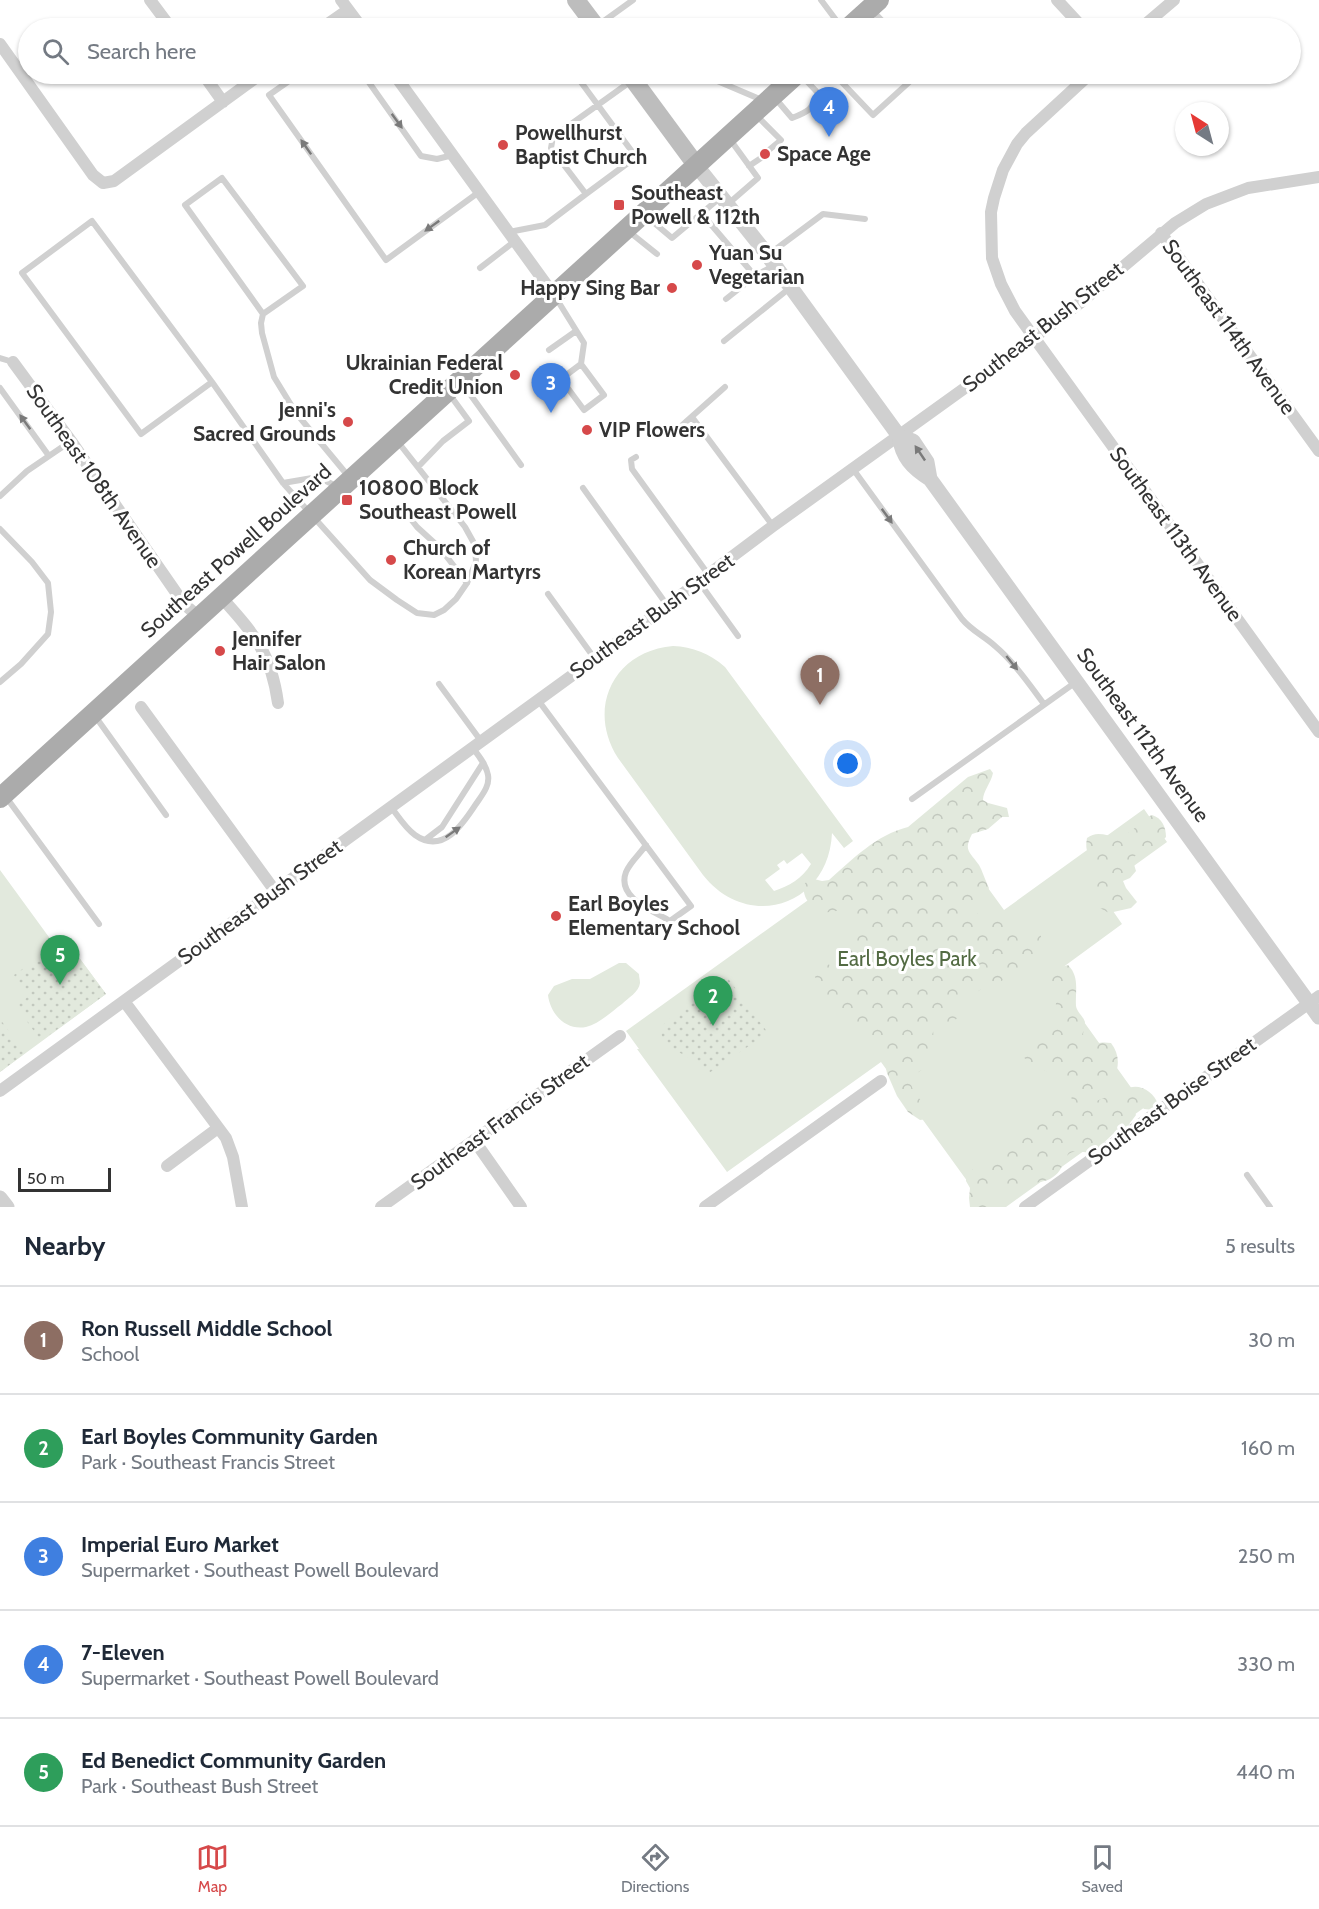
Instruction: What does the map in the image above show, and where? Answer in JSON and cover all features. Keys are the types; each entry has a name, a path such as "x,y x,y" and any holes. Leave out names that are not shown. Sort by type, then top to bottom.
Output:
{"main road":[{"path":"576,0 590,18"},
{"path":"859,18 875,4"},
{"name":"Southeast 112th Avenue","path":"641,84 696,165"},
{"name":"Southeast Powell Boulevard","path":"2,796 786,84"}],"street":[{"path":"150,0 164,18"},
{"path":"1057,0 1074,18"},
{"path":"1153,18 1174,0"},
{"path":"332,18 345,5 355,18"},
{"path":"0,44 18,69"},
{"path":"28,84 93,175 103,183 114,181 247,84"},
{"path":"210,84 223,102"},
{"path":"401,84 554,295"},
{"name":"Southeast 113th Avenue","path":"1079,84 1026,133 1002,170 992,212 992,258 1001,284 1015,311 1319,732"},
{"name":"Southeast 112th Avenue","path":"696,165 771,260 899,436 912,441 927,462 930,479 1076,682 1314,999 1319,1017"},
{"name":"Southeast Bush Street","path":"0,1091 1034,337 1080,303 1161,233 1198,208 1235,192 1276,182 1319,177"},
{"name":"Southeast 114th Avenue","path":"1161,233 1319,451"},
{"name":"Southeast 108th Avenue","path":"13,362 184,604 199,617"},
{"path":"221,597 249,628 268,659 275,679 278,703"},
{"path":"141,707 274,891"},
{"name":"Southeast Boise Street","path":"1025,1207 1314,999"},
{"path":"124,1001 226,1138 233,1157 242,1207"},
{"name":"Southeast Francis Street","path":"381,1207 620,1036"},
{"path":"705,1207 881,1081"},
{"path":"167,1166 218,1128"},
{"path":"474,1140 521,1207"},
{"path":"0,1198 7,1207"}],"lane":[{"path":"610,18 633,0"},
{"path":"821,0 834,18"},
{"path":"875,4 883,18"},
{"path":"285,84 269,95 386,260 480,192"},
{"path":"370,84 422,156 437,159 453,155"},
{"path":"480,268 512,236 545,225 636,157 582,84"},
{"path":"586,194 551,148 553,136 624,84"},
{"path":"724,84 792,118 804,114 815,105 818,93 809,84"},
{"path":"844,84 873,115 907,84"},
{"path":"764,103 781,140 769,150"},
{"path":"643,214 672,238 702,214 758,178 727,137"},
{"path":"749,166 761,158"},
{"path":"264,314 185,205 222,178 303,286 264,314 261,323 262,333 274,377 296,413 346,484"},
{"path":"702,214 755,276"},
{"path":"726,299 755,276 823,214 865,219"},
{"path":"212,382 141,434 22,273 92,220 212,382 283,483 370,580 417,613 434,615 444,610 456,599 467,583 476,562 475,545 465,527 395,439"},
{"path":"626,229 657,254"},
{"path":"724,341 791,287"},
{"path":"554,295 584,343 581,364 604,395 584,410 561,379 581,364"},
{"path":"549,350 576,331"},
{"path":"0,358 13,362"},
{"path":"454,386 521,465"},
{"path":"418,467 443,441 469,421 454,386"},
{"path":"670,436 725,387"},
{"path":"0,388 50,456"},
{"path":"692,417 773,526"},
{"path":"0,496 27,471 71,441"},
{"path":"636,457 631,460 633,469 704,578 718,608 738,636"},
{"path":"852,468 962,619 971,629 1006,656 1044,704"},
{"path":"283,483 318,477 346,484"},
{"path":"583,488 668,605"},
{"path":"403,509 417,527 440,548 467,583"},
{"path":"0,529 32,562 48,583 51,612 48,634 21,664 0,682"},
{"path":"548,594 595,658"},
{"path":"912,799 1076,682"},
{"path":"391,806 415,835 424,840 436,841 448,837 459,829 488,786 489,776 476,744 439,684"},
{"path":"538,700 646,845 691,906 670,921 632,897 627,891 625,884 627,871 646,845"},
{"path":"93,714 166,815"},
{"path":"424,840 442,827 483,763"},
{"path":"2,796 99,924"},
{"path":"1247,1175 1270,1207"}],"green space":[{"path":"673,646 687,648 707,654 725,667 853,841 844,848 832,833 827,858 817,878 802,893 783,903 763,906 742,903 721,893 703,875 618,758 609,739 605,720 606,702 611,685 621,670 652,650","holes":["802,853 811,864 795,881 774,891 765,880 780,869 777,865 784,860 787,864"]},
{"path":"990,769 993,773 983,800 1007,808 1009,817 1002,817 988,829 972,834 969,840 969,851 979,865 989,888 987,892 976,898 976,911 980,919 1008,918 1017,922 1025,930 1034,929 1040,933 1043,944 1029,958 1028,964 1023,969 1011,973 997,985 985,986 965,1001 958,1009 958,1017 952,1024 939,1024 933,1029 934,1045 923,1057 923,1069 911,1077 911,1085 926,1109 927,1119 920,1120 908,1112 897,1096 887,1073 883,1056 873,1042 863,1034 847,1014 826,999 815,979 816,969 820,965 827,964 847,971 851,970 850,959 840,945 841,940 846,933 860,931 861,923 855,912 848,908 827,912 819,911 805,897 804,888 805,883 814,879 829,880 875,842 908,827 968,777"},
{"name":"Earl Boyles Park","path":"1144,809 1167,842 1099,891 1122,924 1051,976 1145,1107 1006,1207 986,1207 881,1062 727,1172 626,1031 932,811 1004,910"},
{"path":"1152,815 1163,823 1166,837 1135,856 1136,871 1130,878 1123,881 1137,902 1131,908 1109,913 1098,907 1092,885 1098,867 1087,851 1087,838 1096,834 1124,835"},
{"path":"0,870 62,955 72,948 106,994 0,1072"},
{"path":"55,946 62,956 72,948 106,994 41,1041 16,1006 29,996 14,975"},
{"path":"619,963 626,963 639,974 640,983 633,995 605,1017 586,1027 571,1026 555,1014 548,995 554,986 572,979 590,979"},
{"path":"1068,965 1076,979 1076,1006 1085,1022 1083,1034 1086,1047 1111,1043 1118,1060 1114,1077 1100,1083 1092,1092 1092,1098 1096,1101 1107,1097 1114,1098 1124,1090 1136,1087 1150,1092 1158,1104 1154,1110 1144,1109 1140,1105 1136,1107 1134,1110 1136,1115 1127,1127 1114,1133 1092,1154 1073,1152 1068,1155 1061,1169 1050,1179 1013,1191 995,1188 988,1196 991,1207 970,1207 970,1188 966,1181 966,1174 969,1171 992,1163 1024,1130 1024,1125 1030,1118 1042,1116 1051,1108 1069,1108 1073,1105 1071,1096 1064,1089 1059,1077 1029,1062 1023,1055 1025,1045 1046,1030 1055,1012 1054,993 1049,983 1054,969"},
{"path":"727,977 768,1033 706,1075 692,1060 666,1043 661,1032 668,1020"},
{"path":"0,1019 25,1053 0,1072"}],"place":[{"name":"7-Eleven","path":"829,137"},
{"name":"Powellhurst Baptist Church","path":"503,145"},
{"name":"Space Age","path":"765,154"},
{"name":"Southeast Powell & 112th","path":"619,205"},
{"name":"Yuan Su Vegetarian","path":"697,265"},
{"name":"Happy Sing Bar","path":"672,288"},
{"name":"Ukrainian Federal Credit Union","path":"515,375"},
{"name":"Imperial Euro Market","path":"551,413"},
{"name":"Jenni's Sacred Grounds","path":"348,422"},
{"name":"VIP Flowers","path":"587,430"},
{"name":"10800 Block Southeast Powell","path":"347,500"},
{"name":"Church of Korean Martyrs","path":"391,560"},
{"name":"Jennifer Hair Salon","path":"220,651"},
{"name":"Ron Russell Middle School","path":"820,705"},
{"name":"Earl Boyles Elementary School","path":"556,916"},
{"name":"Ed Benedict Community Garden","path":"60,985"},
{"name":"Earl Boyles Community Garden","path":"713,1026"}]}
